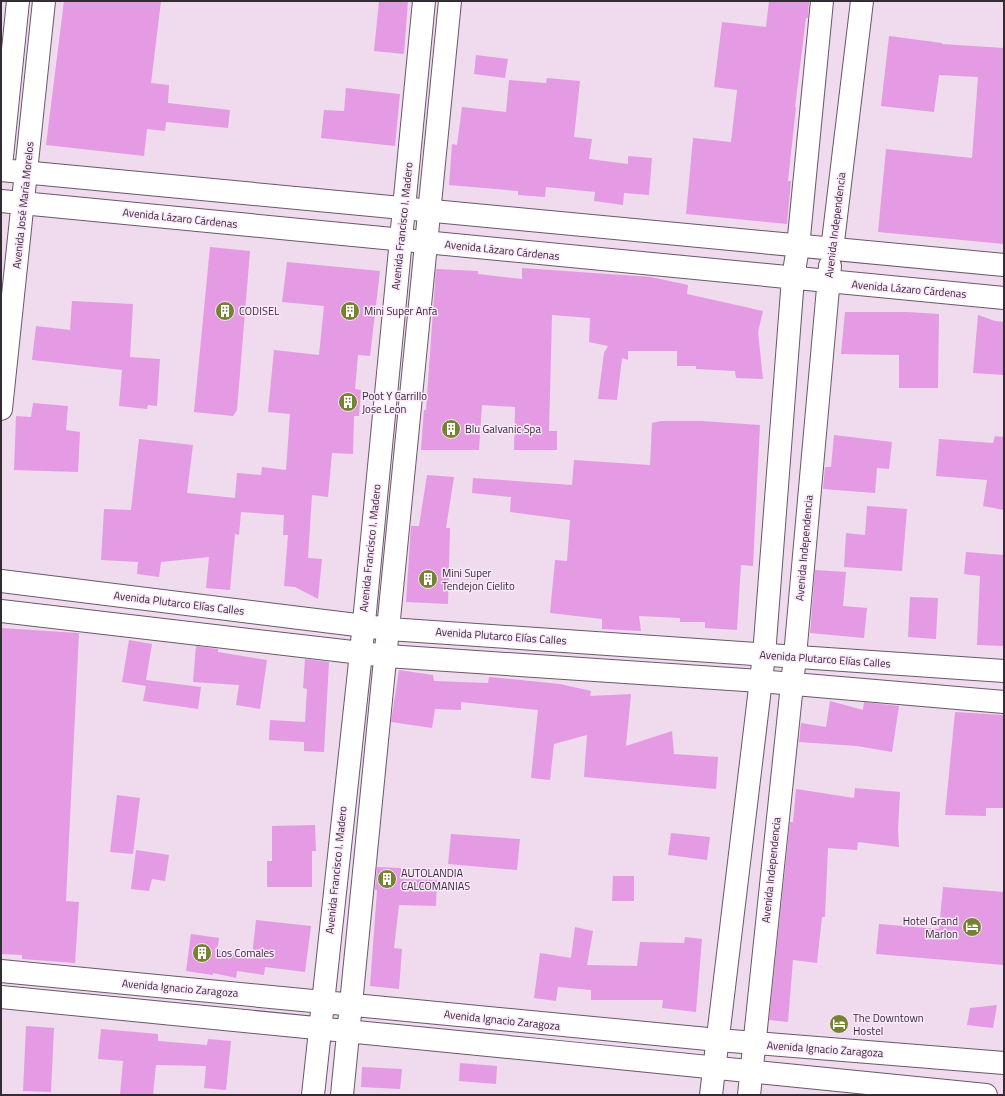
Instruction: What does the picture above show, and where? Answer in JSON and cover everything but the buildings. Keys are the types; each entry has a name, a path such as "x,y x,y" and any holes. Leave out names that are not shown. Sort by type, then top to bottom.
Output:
{"street":[{"path":"1,166 18,1"},
{"name":"Avenida José María Morelos","path":"1,409 44,1"},
{"name":"Avenida Francisco I. Madero","path":"313,1095 321,1030 322,1001 361,653 362,625 424,1"},
{"path":"342,1095 387,656 450,1"},
{"path":"711,1095 764,655 793,278 798,247 822,1"},
{"name":"Avenida Independencia","path":"749,1095 753,1044 795,656 828,281 862,1"},
{"path":"1,170 798,247 1004,265"},
{"name":"Avenida Lázaro Cárdenas","path":"1,201 1004,298"},
{"name":"Avenida Plutarco Elías Calles","path":"1,581 389,629 1004,671"},
{"path":"1,611 387,656 760,681 791,685 1004,702"},
{"name":"Avenida Ignacio Zaragoza","path":"1,971 753,1044 1004,1063"},
{"path":"1,997 321,1030 714,1066 986,1095"}],"place":[{"name":"CODISEL","path":"225,311"},
{"name":"Mini Super Anfa","path":"350,311"},
{"name":"Poot Y Carrillo Jose Leon","path":"348,402"},
{"name":"Blu Galvanic Spa","path":"451,429"},
{"name":"Mini Super Tendejon Cielito","path":"428,579"},
{"name":"AUTOLANDIA CALCOMANIAS","path":"387,879"},
{"name":"Hotel Grand Marlon","path":"972,927"},
{"name":"Los Comales","path":"202,953"},
{"name":"The Downtown Hostel","path":"839,1024"}]}
